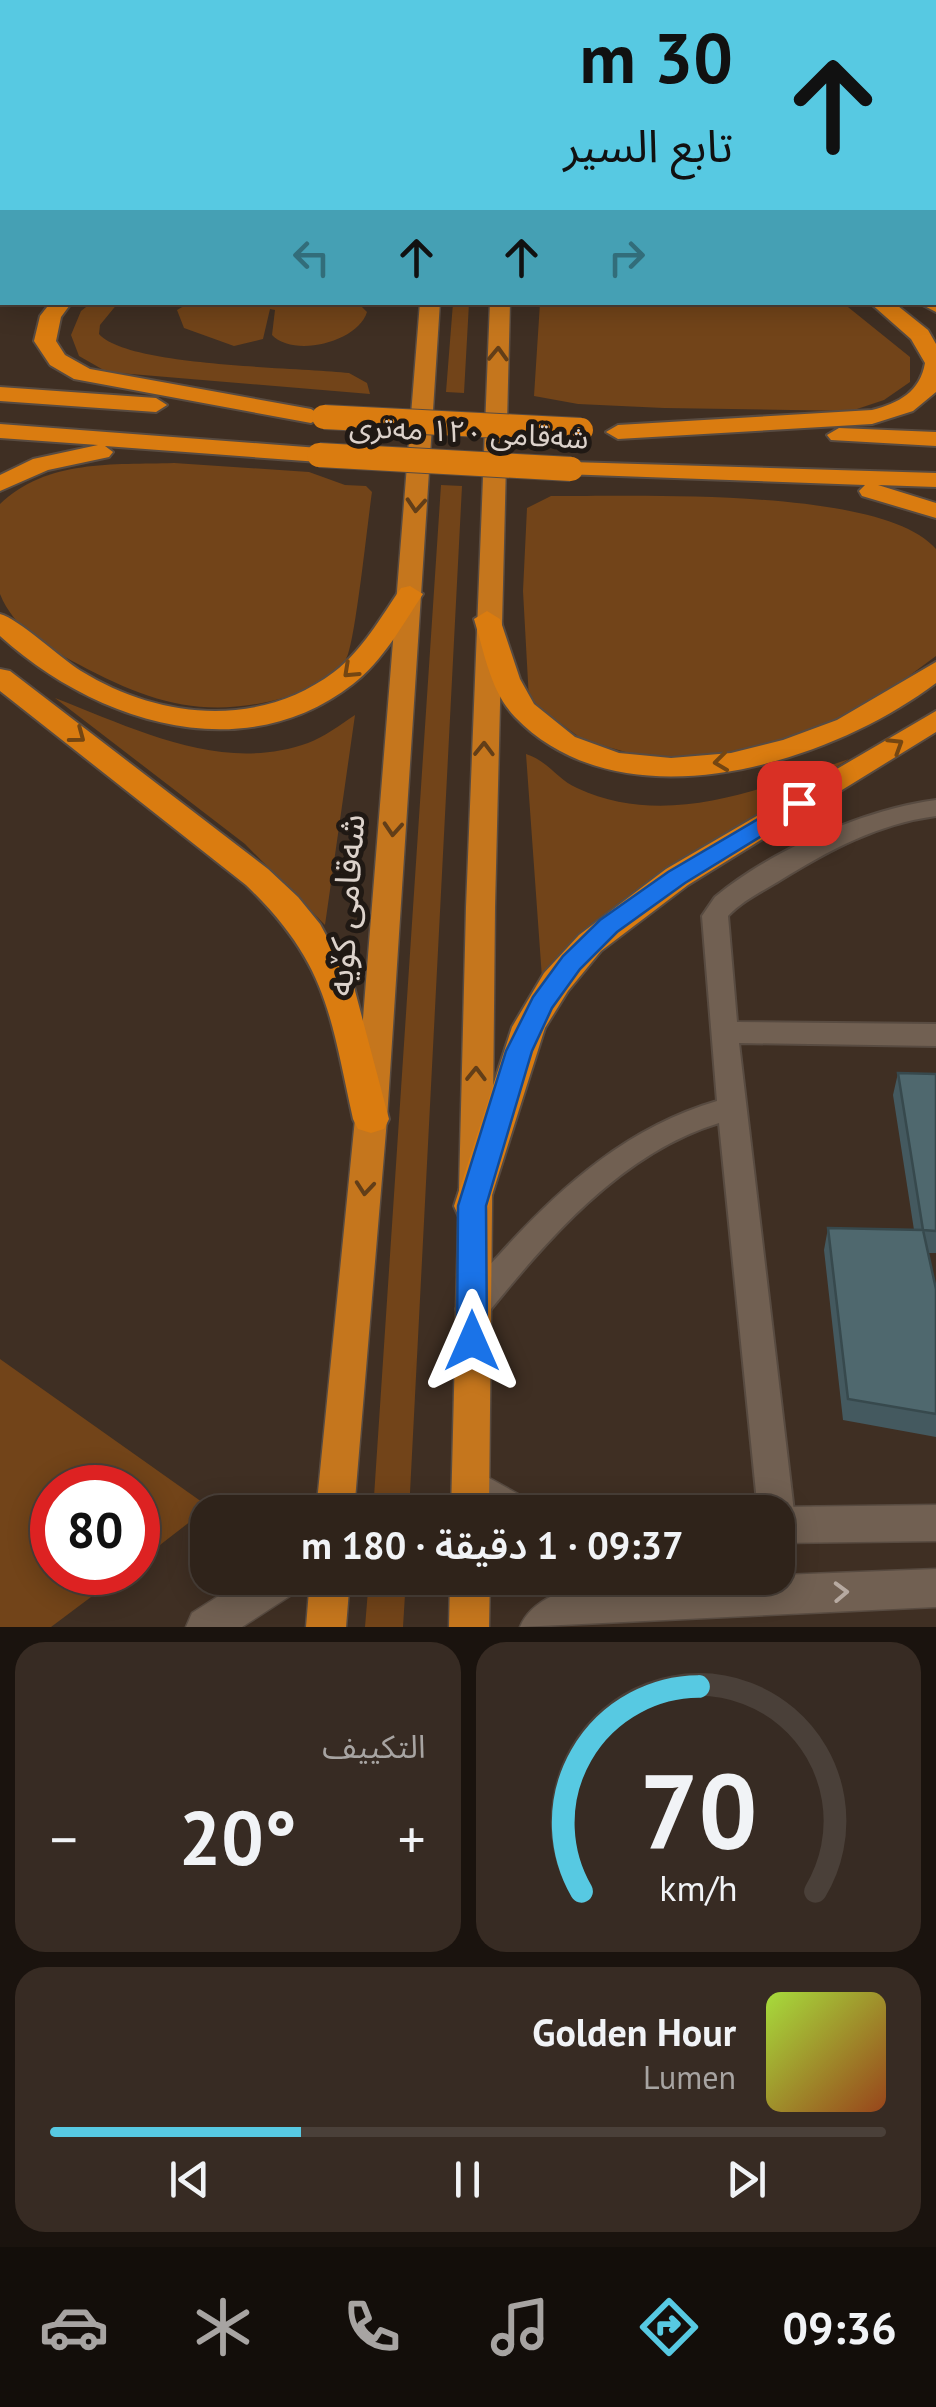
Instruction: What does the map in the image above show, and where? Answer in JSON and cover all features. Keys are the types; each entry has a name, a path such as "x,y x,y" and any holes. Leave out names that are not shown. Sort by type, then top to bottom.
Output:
{"highway":[{"path":"60,305 48,320 44,337 50,354 68,368 97,378 317,416"},
{"name":"شەقامی کۆیە","path":"337,1495 371,1119 430,305"},
{"path":"471,1495 472,1206 487,619 500,305"},
{"path":"618,432 833,421 872,417 907,406 928,388 936,362 920,335 883,305"},
{"name":"شەقامی ١٢٠ مەتری","path":"0,394 618,432 936,439"},
{"name":"شەقامی ١٢٠ مەتری","path":"0,432 287,454 572,469 936,480"},
{"path":"0,484 41,464 103,451 287,454"},
{"path":"618,471 844,487 895,497 936,511"},
{"path":"0,622 47,662 128,705 193,720 242,720 289,710 344,678 368,653 410,594"},
{"path":"487,619 514,698 538,724 572,746 639,765 722,763 803,744 878,711 936,670"},
{"path":"0,677 258,877 297,914 328,957 338,981 371,1119"},
{"path":"472,1206 529,1027 556,982 590,943 676,878 936,720"},
{"path":"326,1627 329,1595"},
{"path":"469,1627 470,1595"}],"street":[{"path":"774,1495 714,926 720,907 838,833 892,814 936,808"},
{"path":"724,1032 936,1035"},
{"path":"472,1310 521,1248 596,1182 676,1128 732,1108"},
{"path":"795,1525 936,1523"},
{"path":"795,1588 936,1588"},
{"path":"206,1627 256,1595"},
{"path":"540,1627 575,1606 633,1595"}],"shaded area":[{"path":"88,305 116,305 100,325 99,334 116,345 143,353 216,364 349,373 367,383 370,394 107,372 79,356 71,335 81,311"},
{"path":"186,305 360,305 367,312 361,323 339,339 309,346 282,342 272,335 275,310 270,309 263,339 234,346 184,328 177,310"},
{"path":"453,305 469,305 464,393 446,392"},
{"path":"540,305 845,305 910,357 910,382 884,400 851,411 578,404 534,396"},
{"path":"174,463 309,472 345,485 366,486 372,492 350,649 340,667 326,680 302,692 254,704 177,704 129,688 43,644 6,606 0,594 0,504 18,489 60,472 105,465"},
{"path":"441,485 462,486 410,1495 374,1495"},
{"path":"551,496 755,499 865,514 907,529 936,549 936,656 852,718 712,763 647,758 583,740 529,700 523,591 527,508"},
{"path":"55,698 179,744 243,753 308,743 355,715 325,925 245,844"},
{"path":"526,754 577,788 611,800 646,805 714,800 849,759 598,919 542,978"},
{"path":"0,1359 150,1465 30,1465 30,1595 94,1595 51,1627 0,1627"},
{"path":"160,1472 192,1495 190,1522 160,1545"},
{"path":"368,1595 405,1595 403,1627 365,1627"}],"building":[{"path":"898,1073 936,1074 936,1231 923,1230"},
{"path":"828,1228 923,1230 936,1289 936,1414 848,1399"}],"route":[{"path":"472,1341 472,1206 519,1051 542,1004 572,962 609,926 676,878 799,803"}]}
